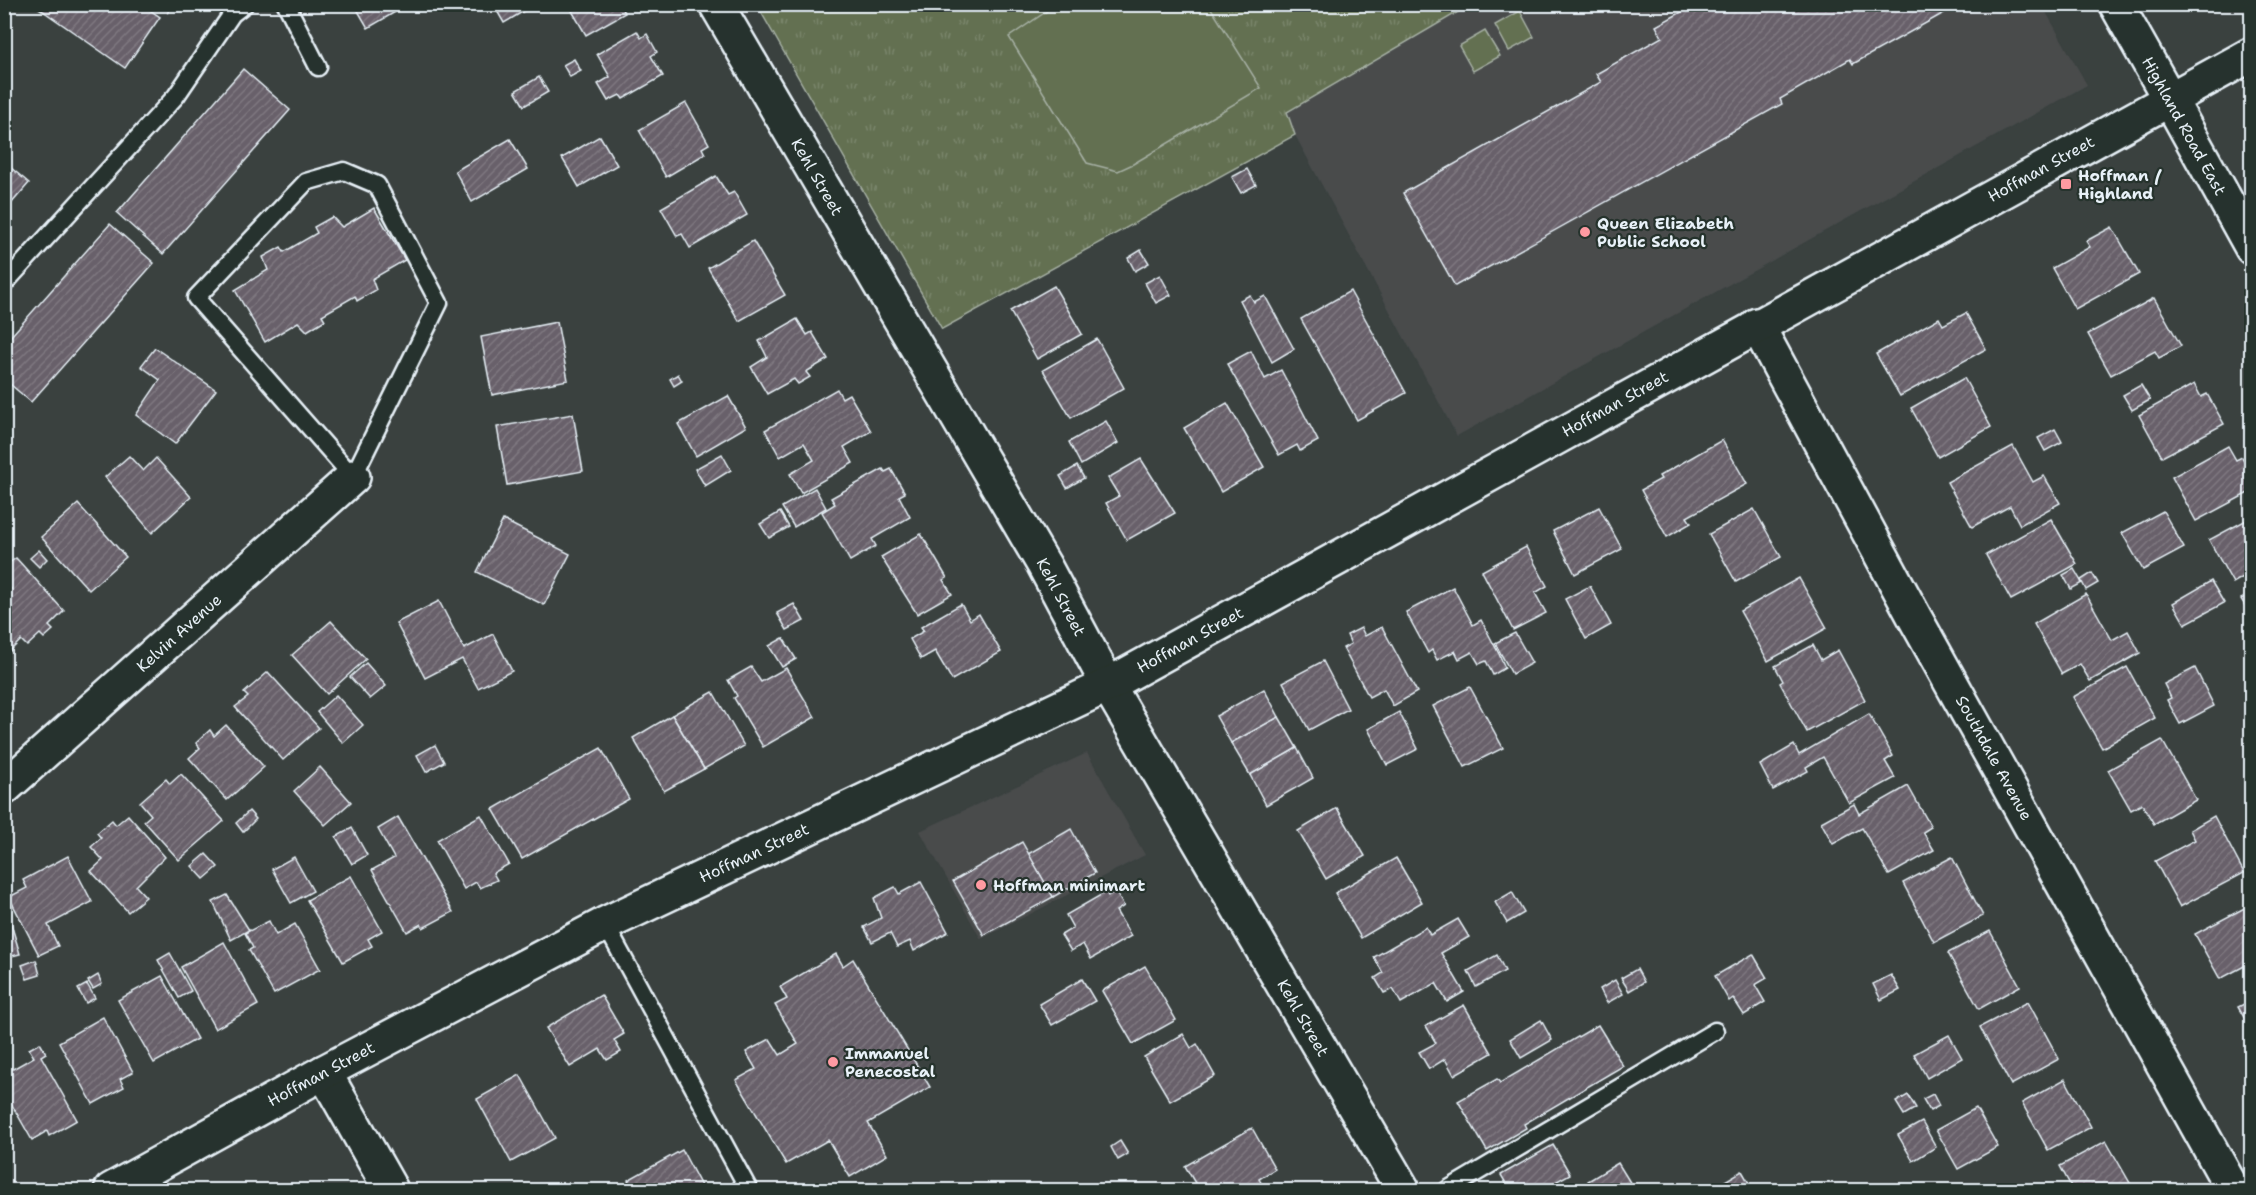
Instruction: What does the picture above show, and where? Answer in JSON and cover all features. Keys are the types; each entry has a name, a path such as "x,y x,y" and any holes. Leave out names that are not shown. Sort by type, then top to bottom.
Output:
{"street":[{"name":"Kehl Street","path":"716,4 1044,565 1108,686 1403,1191"},
{"name":"Highland Road East","path":"2116,4 2252,248"},
{"name":"Hoffman Street","path":"111,1191 324,1072 605,924 1108,686 1757,325 2252,54"},
{"name":"Southdale Avenue","path":"1757,325 1915,618 2233,1191"},
{"name":"Kelvin Avenue","path":"4,788 353,477"},
{"path":"324,1072 391,1191"}],"lane":[{"path":"4,284 176,96 232,14 245,4"},
{"path":"286,4 318,68"},
{"path":"344,171 376,185 439,303 353,477 196,298 306,182 344,171"},
{"path":"605,924 749,1191"},
{"path":"1447,1191 1715,1031"}],"path":[{"path":"158,4 169,12"}],"shaded area":[{"name":"Queen Elizabeth Public School","path":"757,5 2042,5 2087,85 1457,436 1295,135 942,329"},
{"path":"1087,753 1145,855 981,939 920,831"}],"green space":[{"path":"757,5 1470,5 1287,112 1295,135 942,329"},
{"path":"1056,5 1209,5 1261,88 1118,171 1087,163 1009,37"},
{"path":"1520,11 1534,37 1509,51 1495,25"},
{"path":"1485,31 1500,56 1473,71 1459,46"}],"building":[{"path":"33,4 141,4 160,17 125,68"},
{"path":"354,4 409,4 368,28"},
{"path":"493,4 536,4 504,23"},
{"path":"568,4 620,4 625,13 586,35"},
{"path":"1696,4 1960,4 1853,64 1850,59 1780,99 1782,104 1455,286 1403,193 1601,82 1596,74 1662,37 1656,26"},
{"path":"637,31 641,38 647,34 657,52 651,56 663,76 623,99 620,95 608,101 598,84 610,77 597,54"},
{"path":"574,59 581,71 570,77 563,65"},
{"path":"243,69 290,110 163,254 117,213"},
{"path":"539,77 548,92 524,106 515,91"},
{"path":"686,103 709,144 702,148 705,154 666,177 639,130"},
{"path":"600,136 617,165 579,187 562,158"},
{"path":"510,139 528,169 472,202 455,171"},
{"path":"4,162 29,183 4,212"},
{"path":"1247,169 1256,185 1241,193 1232,177"},
{"path":"716,176 728,195 734,192 747,215 690,248 682,234 677,236 661,208"},
{"path":"374,208 405,260 372,279 376,290 357,301 355,296 322,315 325,320 307,331 298,322 265,342 235,290 268,270 263,257 281,247 284,252 317,233 314,227 332,217 342,227"},
{"path":"110,224 154,263 31,402 4,379 4,344"},
{"path":"2112,227 2139,274 2075,309 2052,268 2090,247 2086,241"},
{"path":"753,241 785,295 739,321 708,268"},
{"path":"1141,250 1149,263 1135,271 1128,258"},
{"path":"1160,275 1171,295 1156,303 1145,283"},
{"path":"1054,286 1082,334 1037,359 1010,311"},
{"path":"1350,291 1406,393 1357,420 1301,319"},
{"path":"1250,295 1254,302 1265,296 1294,349 1272,362 1240,300"},
{"path":"2154,298 2181,346 2159,358 2155,351 2111,375 2088,334"},
{"path":"1966,313 1986,349 1900,396 1876,354 1939,318 1943,325"},
{"path":"797,319 807,335 812,332 828,359 806,372 810,377 798,384 794,379 767,394 751,367 767,357 759,341"},
{"path":"557,322 568,380 492,395 481,337"},
{"path":"1097,339 1124,388 1071,418 1043,370"},
{"path":"155,348 216,390 175,444 136,415 160,380 141,366"},
{"path":"1251,351 1265,379 1281,370 1318,441 1300,451 1297,445 1279,455 1227,364"},
{"path":"678,374 682,381 674,386 670,379"},
{"path":"1964,378 1991,427 1938,457 1911,408"},
{"path":"2194,384 2201,397 2207,394 2224,424 2162,457 2139,415"},
{"path":"2141,385 2150,400 2132,410 2123,395"},
{"path":"837,389 842,398 849,394 871,431 844,447 853,463 801,493 790,474 814,460 804,443 780,457 765,430"},
{"path":"728,396 746,427 696,456 678,424"},
{"path":"1227,403 1264,467 1221,492 1184,428"},
{"path":"573,414 583,471 507,485 497,427"},
{"path":"1106,421 1118,443 1081,465 1069,442"},
{"path":"2055,429 2062,442 2045,451 2038,438"},
{"path":"1722,440 1747,484 1687,517 1691,523 1667,537 1641,490 1661,479 1659,476"},
{"path":"2013,446 2033,482 2044,476 2060,503 2020,525 2010,506 1972,527 1947,482"},
{"path":"2228,446 2236,460 2242,457 2252,473 2252,491 2196,521 2172,477"},
{"path":"722,454 731,470 705,486 695,469"},
{"path":"129,456 143,471 156,458 191,497 152,533 105,477"},
{"path":"1141,459 1175,513 1127,540 1106,503 1119,496 1108,478"},
{"path":"1077,466 1084,478 1067,488 1060,476"},
{"path":"883,469 885,472 891,469 905,493 899,496 910,517 872,539 876,546 850,561 822,512 835,504 831,498"},
{"path":"815,488 826,508 794,527 782,507"},
{"path":"78,504 126,557 89,590 41,537"},
{"path":"1599,507 1622,549 1575,574 1553,531"},
{"path":"1754,509 1781,557 1736,582 1709,534"},
{"path":"2163,511 2184,548 2143,570 2122,533"},
{"path":"780,512 789,527 769,538 760,524"},
{"path":"2252,517 2252,572 2233,583 2209,540"},
{"path":"2051,519 2077,564 2011,600 1986,555"},
{"path":"503,520 570,554 544,605 477,572"},
{"path":"921,534 947,578 943,580 952,594 917,614 881,557"},
{"path":"1526,547 1547,586 1535,593 1546,613 1513,630 1482,571"},
{"path":"39,550 47,559 39,567 30,558"},
{"path":"16,558 64,611 49,626 53,630 44,638 40,634 27,646 21,640 6,655 4,595 11,589 4,582 4,567"},
{"path":"2074,569 2082,583 2071,589 2063,575"},
{"path":"2092,573 2098,583 2086,590 2081,580"},
{"path":"1799,578 1827,628 1768,661 1740,611"},
{"path":"2211,581 2224,603 2185,624 2173,603"},
{"path":"1590,586 1611,625 1586,639 1565,599"},
{"path":"1453,587 1473,625 1481,620 1499,654 1505,668 1493,675 1486,661 1479,664 1472,652 1459,659 1455,651 1437,660 1432,650 1428,653 1406,612"},
{"path":"2252,593 2252,617 2241,599"},
{"path":"2086,594 2112,640 2128,631 2140,653 2090,681 2080,664 2062,674 2034,624"},
{"path":"439,601 464,649 493,634 512,671 478,688 462,659 425,678 396,623"},
{"path":"794,604 804,621 787,630 777,613"},
{"path":"961,604 970,620 979,614 1001,652 952,680 935,651 921,659 910,639 924,631 921,627"},
{"path":"331,621 366,659 327,694 292,655"},
{"path":"1382,627 1417,692 1393,706 1384,689 1369,697 1343,648 1351,644 1347,635 1361,628 1365,636"},
{"path":"1515,633 1532,663 1512,674 1495,643"},
{"path":"783,638 796,659 782,667 769,646"},
{"path":"1813,645 1821,660 1838,650 1865,700 1807,732 1780,683 1783,681 1775,666"},
{"path":"1323,661 1348,709 1309,730 1283,682"},
{"path":"366,663 386,686 370,699 350,677"},
{"path":"751,667 761,682 786,668 815,717 763,747 734,698 737,696 728,680"},
{"path":"2127,667 2155,718 2102,748 2073,697"},
{"path":"2195,668 2214,706 2180,724 2167,700 2171,698 2164,684"},
{"path":"268,672 319,728 283,760 235,707 248,697 244,693"},
{"path":"1470,687 1503,748 1465,767 1433,706"},
{"path":"1264,689 1279,717 1231,743 1216,716"},
{"path":"713,692 744,746 704,769 672,715"},
{"path":"336,695 363,725 343,743 317,712"},
{"path":"1399,712 1418,749 1387,765 1368,729"},
{"path":"1869,714 1893,756 1885,761 1895,778 1849,803 1823,757 1806,767 1808,771 1773,790 1760,765 1794,745 1799,755"},
{"path":"672,715 704,769 664,791 633,738"},
{"path":"1279,717 1297,748 1250,775 1231,743"},
{"path":"226,725 264,767 227,800 189,758 200,748 196,743 210,730 214,736"},
{"path":"2162,740 2196,800 2154,824 2142,804 2131,810 2108,770"},
{"path":"435,745 444,762 426,772 417,755"},
{"path":"601,748 629,799 522,859 493,809"},
{"path":"1297,748 1313,778 1266,805 1250,775"},
{"path":"320,767 351,802 325,825 294,791"},
{"path":"181,774 224,821 179,860 144,821 151,815 140,802 166,779 170,784"},
{"path":"1908,786 1931,827 1923,832 1934,850 1889,875 1862,828 1833,844 1821,822 1854,804 1859,814"},
{"path":"1337,808 1365,856 1326,879 1298,831"},
{"path":"249,811 256,819 243,832 236,823"},
{"path":"128,815 165,857 136,886 146,897 128,912 91,871 103,860 91,847 101,838 97,833 112,820 116,825"},
{"path":"481,815 509,864 493,873 497,880 480,888 476,882 464,889 437,840"},
{"path":"2214,816 2244,873 2180,907 2155,861 2195,840 2190,830"},
{"path":"398,817 453,912 423,928 421,924 407,932 372,870 394,858 378,829"},
{"path":"352,828 367,855 352,864 336,837"},
{"path":"1071,829 1095,873 1053,897 1028,854"},
{"path":"1022,842 1053,897 984,935 953,881"},
{"path":"206,854 218,867 204,879 192,866"},
{"path":"68,856 92,902 48,925 58,946 39,955 9,897 27,888 23,880"},
{"path":"294,857 313,891 291,903 272,869"},
{"path":"1952,857 1983,916 1934,942 1903,883"},
{"path":"1396,858 1422,902 1361,938 1335,893"},
{"path":"351,876 382,931 368,939 372,946 343,962 307,900"},
{"path":"921,882 948,932 914,951 910,941 897,947 890,933 872,942 864,927 881,918 874,898 895,887 899,894"},
{"path":"1115,891 1124,906 1116,911 1131,936 1091,959 1083,944 1071,951 1061,935 1073,928 1066,915 1106,892 1108,896"},
{"path":"1512,892 1524,913 1507,923 1495,902"},
{"path":"227,895 249,930 231,940 213,902"},
{"path":"4,900 20,954 4,958"},
{"path":"2252,904 2252,962 2220,979 2195,934"},
{"path":"1458,919 1469,937 1441,953 1464,992 1447,1002 1436,983 1401,1003 1393,989 1384,993 1375,978 1383,973 1374,957 1426,927 1430,935"},
{"path":"269,921 276,935 295,924 320,969 274,994 249,950 253,948 245,933"},
{"path":"1990,931 2020,986 1979,1009 1948,953"},
{"path":"224,942 258,1005 215,1029 181,967"},
{"path":"170,953 191,991 179,998 158,960"},
{"name":"Immanuel Penecostal","path":"836,954 843,966 853,959 930,1087 868,1123 887,1155 850,1177 828,1140 786,1164 736,1080 756,1069 746,1052 770,1039 780,1055 798,1044 775,1005 787,999 780,987"},
{"path":"1753,954 1767,978 1755,985 1765,1002 1744,1015 1733,998 1729,1001 1715,976"},
{"path":"1497,955 1505,971 1476,987 1468,971"},
{"path":"36,960 40,975 27,979 22,965"},
{"path":"1145,966 1176,1020 1133,1044 1102,991"},
{"path":"1637,969 1644,982 1629,991 1621,978"},
{"path":"98,975 102,984 93,989 88,981"},
{"path":"1891,975 1900,990 1881,1000 1873,984"},
{"path":"162,976 197,1039 154,1063 118,1000"},
{"path":"1082,979 1095,1001 1052,1025 1039,1004"},
{"path":"1615,980 1623,994 1607,1003 1600,989"},
{"path":"87,984 95,998 86,1003 78,989"},
{"path":"601,995 624,1034 614,1040 621,1052 607,1060 600,1049 570,1067 546,1028"},
{"path":"2252,1000 2252,1031 2238,1007"},
{"path":"2028,1002 2059,1059 2011,1085 1980,1027"},
{"path":"1464,1005 1492,1053 1454,1075 1445,1059 1429,1069 1419,1052 1436,1043 1426,1026"},
{"path":"103,1017 133,1072 120,1079 124,1087 93,1104 59,1042"},
{"path":"1541,1020 1552,1040 1521,1058 1510,1039"},
{"path":"1598,1025 1623,1066 1524,1124 1526,1128 1487,1151 1458,1101 1497,1079 1500,1083"},
{"path":"1183,1034 1191,1048 1197,1044 1215,1076 1170,1101 1144,1057"},
{"path":"1949,1035 1962,1058 1927,1078 1914,1054"},
{"path":"40,1043 46,1053 41,1056 77,1120 49,1136 47,1131 32,1140 4,1091 4,1074 34,1057 29,1049"},
{"path":"520,1075 555,1138 511,1162 477,1099"},
{"path":"2065,1079 2091,1127 2048,1150 2022,1103"},
{"path":"1933,1094 1939,1106 1930,1111 1923,1099"},
{"path":"1908,1095 1916,1108 1904,1115 1896,1102"},
{"path":"1976,1108 1998,1147 1958,1169 1936,1130"},
{"path":"1922,1122 1936,1147 1913,1161 1898,1135"},
{"path":"1252,1128 1275,1169 1259,1179 1265,1190 1199,1190 1185,1166"},
{"path":"1120,1141 1128,1154 1118,1160 1111,1147"},
{"path":"2106,1141 2134,1190 2073,1190 2060,1166"},
{"path":"1553,1145 1570,1174 1557,1181 1562,1190 1510,1190 1501,1175"},
{"path":"682,1150 702,1188 698,1190 634,1190 628,1180"},
{"path":"1618,1163 1631,1184 1619,1190 1593,1190 1588,1181"},
{"path":"1742,1171 1753,1190 1730,1190 1725,1181"},
{"path":"1710,1183 1714,1190 1697,1190"}],"place":[{"name":"Hoffman / Highland","path":"2066,184"},
{"name":"Queen Elizabeth Public School","path":"1585,232"},
{"name":"Hoffman minimart","path":"981,885"},
{"name":"Immanuel Penecostal","path":"833,1062"}]}
